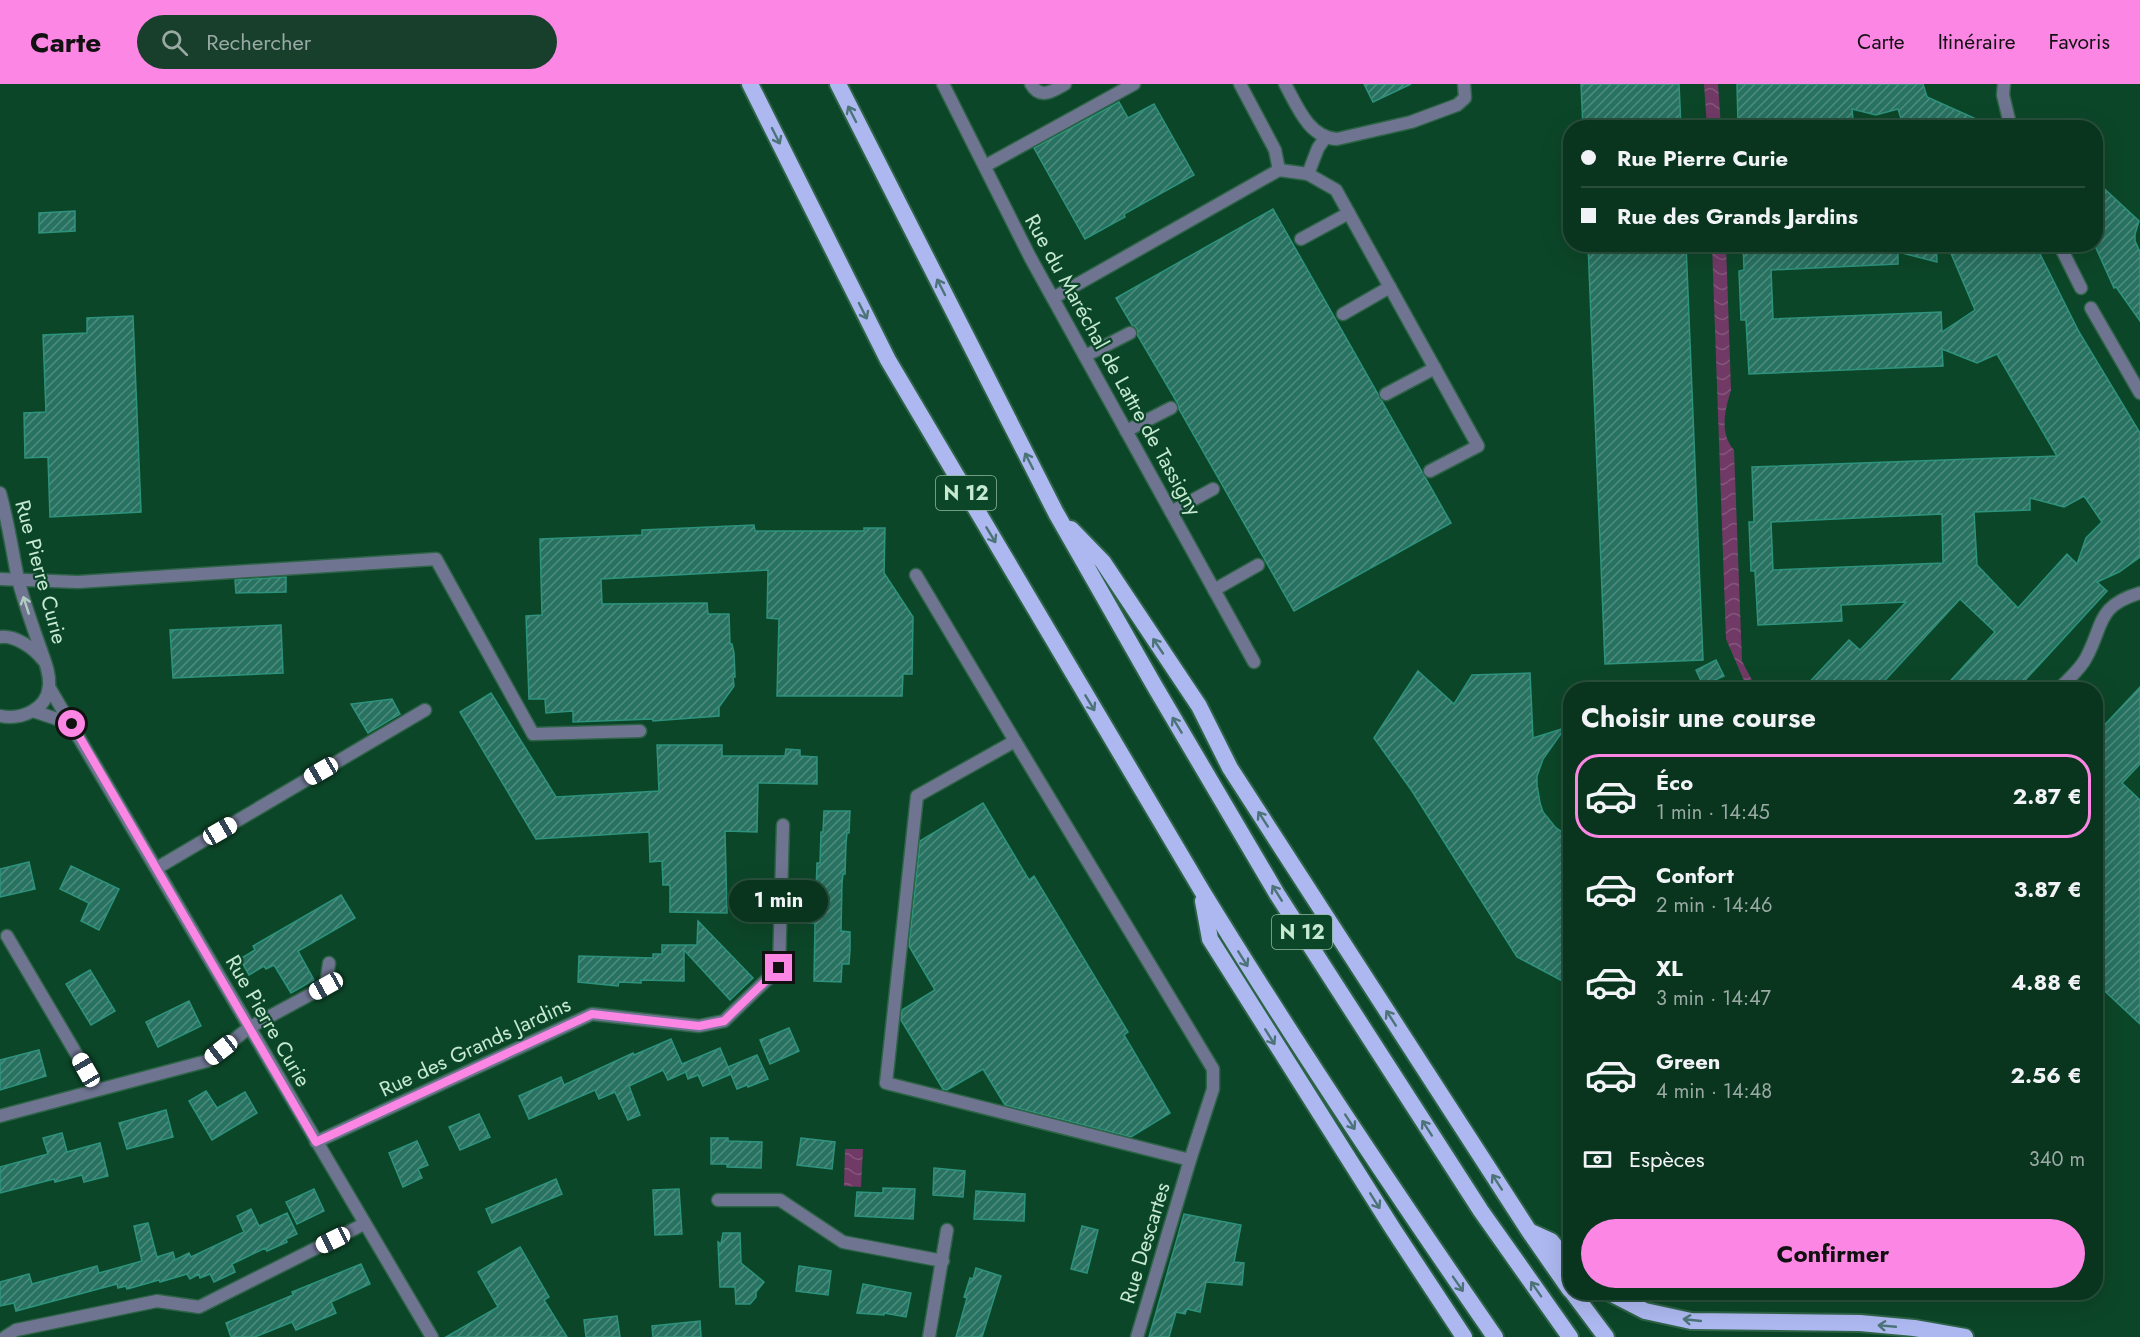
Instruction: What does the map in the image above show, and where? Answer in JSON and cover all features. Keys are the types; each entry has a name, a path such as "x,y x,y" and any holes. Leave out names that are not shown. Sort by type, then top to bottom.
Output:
{"highway":[{"name":"N 12","path":"750,84 888,360 1202,891 1251,971 1410,1215 1495,1337"},
{"name":"N 12","path":"838,84 1056,513 1154,685 1277,894 1481,1211 1570,1337"},
{"path":"1056,513 1103,562 1199,706 1230,768 1529,1231 1563,1278"},
{"path":"1202,891 1210,939 1464,1337"},
{"path":"1529,1231 1551,1241 1563,1256"},
{"path":"1579,1300 1606,1337"},
{"path":"1624,1300 1645,1311 1691,1322 1860,1323 1914,1328 1965,1337"}],"street":[{"name":"Rue du Maréchal de Lattre de Tassigny","path":"943,84 1053,298 1254,662"},
{"path":"1030,84 1041,93 1050,93 1065,84"},
{"path":"985,166 1134,84"},
{"path":"1240,84 1275,150 1278,170"},
{"path":"1285,84 1303,116 1316,132 1325,138 1337,139 1411,122 1457,105 1465,98 1464,84"},
{"path":"2004,84 2003,95 2010,120"},
{"path":"1308,174 1318,148 1325,138"},
{"path":"1053,298 1278,170 1308,174 1336,190 1478,446 1430,471"},
{"path":"1301,239 1349,213"},
{"path":"2063,252 2081,288"},
{"path":"1343,314 1390,287"},
{"path":"2091,308 2140,393"},
{"path":"1085,356 1130,333"},
{"path":"1386,394 1435,368"},
{"path":"1126,430 1171,408"},
{"path":"1171,512 1214,489"},
{"name":"Rue Pierre Curie","path":"0,493 7,517 18,580 48,669 49,687 432,1337"},
{"path":"0,579 78,582 436,559 533,734 640,731"},
{"path":"1214,590 1258,565"},
{"name":"Rue Descartes","path":"916,575 1213,1069 1213,1089 1137,1337"},
{"path":"2065,682 2085,661 2099,624 2114,604 2140,593"},
{"name":"Rue Pierre Curie","path":"0,637 6,636 26,645 36,651 44,661"},
{"path":"0,716 23,716 33,711 46,696 49,687"},
{"path":"157,868 425,710"},
{"path":"33,711 72,724"},
{"path":"1015,741 917,796 886,1083 1190,1160"},
{"name":"Rue des Grands Jardins","path":"316,1142 592,1014 699,1026 724,1021 779,968 783,825"},
{"path":"8,936 97,1089"},
{"path":"0,1116 207,1061 250,1028 326,986 329,963"},
{"path":"718,1200 780,1200 843,1242 943,1261"},
{"path":"4,1337 16,1330 157,1301 200,1307 364,1224"},
{"path":"928,1337 947,1230"}],"water":[{"path":"1704,84 1718,84 1721,120 1707,120"},
{"path":"1712,252 1726,252 1731,390 1725,413 1725,429 1729,443 1734,450 1742,661 1753,682 1745,682 1726,639"},
{"path":"845,1149 863,1149 861,1187 844,1186"}],"building":[{"path":"1364,84 1411,84 1373,102"},
{"path":"1581,84 1679,84 1681,120 1583,120"},
{"path":"1737,84 1923,84 1927,97 1978,120 1901,120 1898,109 1876,115 1852,109 1853,119 1738,120"},
{"path":"1119,102 1128,118 1154,104 1194,175 1124,214 1125,217 1085,239 1034,148"},
{"path":"2103,188 2139,221 2135,241 2140,252 2140,321 2116,287 2114,288 2098,252 2103,252"},
{"path":"1273,209 1451,523 1294,611 1138,336 1137,329 1132,325 1116,298"},
{"path":"75,211 75,231 39,233 39,213"},
{"path":"1588,252 1686,252 1703,660 1605,664"},
{"path":"1743,252 1898,252 1898,264 1771,270 1773,319 1941,312 1942,332 1975,310 1950,252 2039,252 2079,332 2140,433 2140,557 2119,572 2097,582 2107,591 2023,682 1949,682 1995,632 1960,599 1883,682 1810,682 1849,640 1860,650 1906,602 1841,605 1842,621 1758,625 1755,571 1751,571 1749,522 1754,522 1752,467 2057,456 1997,354 1977,363 1942,349 1943,366 1749,374 1746,320 1741,320 1739,271 1744,270","holes":["2084,496 2102,522 2086,538 2077,564 2067,554 2018,608 1977,565 1974,512 2030,510 2030,498 2064,507","1942,514 1943,563 1773,570 1771,522"]},
{"path":"1898,252 1936,252 1937,262"},
{"path":"133,316 141,512 50,517 48,457 25,458 24,413 46,412 43,335 87,333 87,318"},
{"path":"754,525 755,531 864,531 864,528 885,528 884,573 913,617 912,674 903,674 902,696 777,696 779,619 767,618 768,570 601,579 602,604 707,603 708,614 729,614 730,644 732,644 734,653 735,677 733,677 734,686 719,707 719,716 653,721 653,719 573,722 573,711 546,713 545,699 529,699 526,616 542,615 540,539 642,535 642,530"},
{"path":"286,577 286,592 236,593 235,580"},
{"path":"281,625 283,673 173,678 170,630"},
{"path":"1716,660 1724,676 1710,682 1702,682 1696,670"},
{"path":"1418,671 1454,704 1472,675 1530,673 1533,738 1563,729 1543,759 1537,776 1537,785 1543,812 1556,828 1563,832 1563,981 1517,957 1412,791 1374,738"},
{"path":"2140,687 2140,764 2122,783 2140,800 2140,1024 2103,990 2103,727"},
{"path":"491,693 556,797 659,791 657,745 722,745 722,756 785,756 786,749 800,750 800,756 817,757 817,784 758,783 757,832 725,831 727,913 670,912 670,885 663,885 662,861 650,862 649,832 536,839 460,712"},
{"path":"392,699 400,714 368,733 351,704"},
{"path":"983,803 1029,880 1034,876 1128,1032 1124,1035 1170,1113 1131,1137 1005,1105 983,1069 947,1090 943,1089 901,1020 902,1010 935,990 909,946 920,841"},
{"path":"824,811 850,811 845,874 843,874 842,883 841,931 850,932 850,949 849,964 842,964 841,982 814,981 815,923 807,923 807,891 816,892 817,863 820,863"},
{"path":"29,862 35,889 0,897 0,869"},
{"path":"71,866 119,889 99,930 81,921 89,903 60,889"},
{"path":"341,895 355,918 298,951 314,980 291,993 274,965 266,969 264,966 249,975 240,959 255,950 253,946"},
{"path":"698,921 753,978 730,1000 684,950 684,981 641,980 641,983 619,982 618,986 578,982 579,956 653,958 653,954 662,954 662,945 697,945"},
{"path":"90,970 115,1011 91,1025 66,984"},
{"path":"189,1001 201,1026 158,1047 146,1022"},
{"path":"789,1028 799,1051 770,1064 760,1040"},
{"path":"671,1039 682,1064 720,1048 731,1074 703,1086 698,1075 688,1079 686,1072 668,1080 663,1070 629,1086 640,1115 628,1120 615,1092 599,1099 595,1090 529,1119 519,1096 561,1077 564,1085 633,1053 634,1055"},
{"path":"39,1050 46,1076 0,1090 0,1060"},
{"path":"757,1055 768,1079 737,1089 728,1067"},
{"path":"206,1091 217,1108 245,1092 257,1113 212,1140 189,1101"},
{"path":"166,1110 173,1137 127,1149 119,1123"},
{"path":"479,1114 490,1137 460,1150 449,1127"},
{"path":"62,1133 67,1152 100,1143 108,1176 84,1182 82,1175 55,1182 54,1179 0,1193 0,1167 48,1154 43,1138"},
{"path":"711,1138 762,1142 761,1168 711,1164"},
{"path":"801,1138 835,1142 832,1169 797,1165"},
{"path":"417,1141 428,1165 418,1169 422,1178 403,1187 389,1153"},
{"path":"934,1168 965,1171 963,1197 933,1195"},
{"path":"556,1179 562,1194 492,1223 486,1209"},
{"path":"883,1188 915,1189 913,1219 855,1216 857,1192 883,1193"},
{"path":"314,1189 324,1211 297,1224 286,1202"},
{"path":"679,1189 682,1234 655,1235 653,1190"},
{"path":"976,1191 1025,1194 1024,1221 974,1219"},
{"path":"251,1209 259,1226 287,1213 297,1234 286,1239 287,1242 267,1251 265,1248 232,1264 235,1272 214,1282 210,1274 200,1278 199,1274 190,1279 187,1274 127,1289 126,1286 118,1288 117,1284 16,1311 14,1303 0,1306 0,1282 29,1274 32,1284 97,1266 99,1273 142,1261 134,1226 148,1223 157,1257 173,1252 175,1260 189,1253 191,1257 244,1232 237,1216"},
{"path":"1184,1214 1241,1225 1234,1262 1244,1263 1242,1285 1206,1282 1200,1312 1187,1309 1185,1314 1176,1312 1169,1337 1149,1337"},
{"path":"1082,1226 1098,1230 1087,1273 1071,1269"},
{"path":"723,1233 740,1233 741,1263 764,1282 750,1304 736,1304 735,1287 720,1287 718,1242 721,1244"},
{"path":"520,1247 549,1297 544,1300 567,1337 446,1337 498,1307 478,1272"},
{"path":"361,1264 370,1284 331,1302 336,1313 296,1330 292,1322 255,1337 231,1337 226,1323 293,1295 292,1292"},
{"path":"799,1266 831,1271 828,1295 796,1291"},
{"path":"976,1268 1001,1276 982,1337 956,1337 967,1298 964,1297"},
{"path":"863,1284 911,1293 906,1317 884,1313 884,1315 857,1313"},
{"path":"617,1316 620,1337 586,1337 584,1320"},
{"path":"700,1321 701,1337 653,1337 652,1326"}],"route":[{"path":"72,724 316,1142 592,1014 699,1026 724,1021 779,968"}]}
